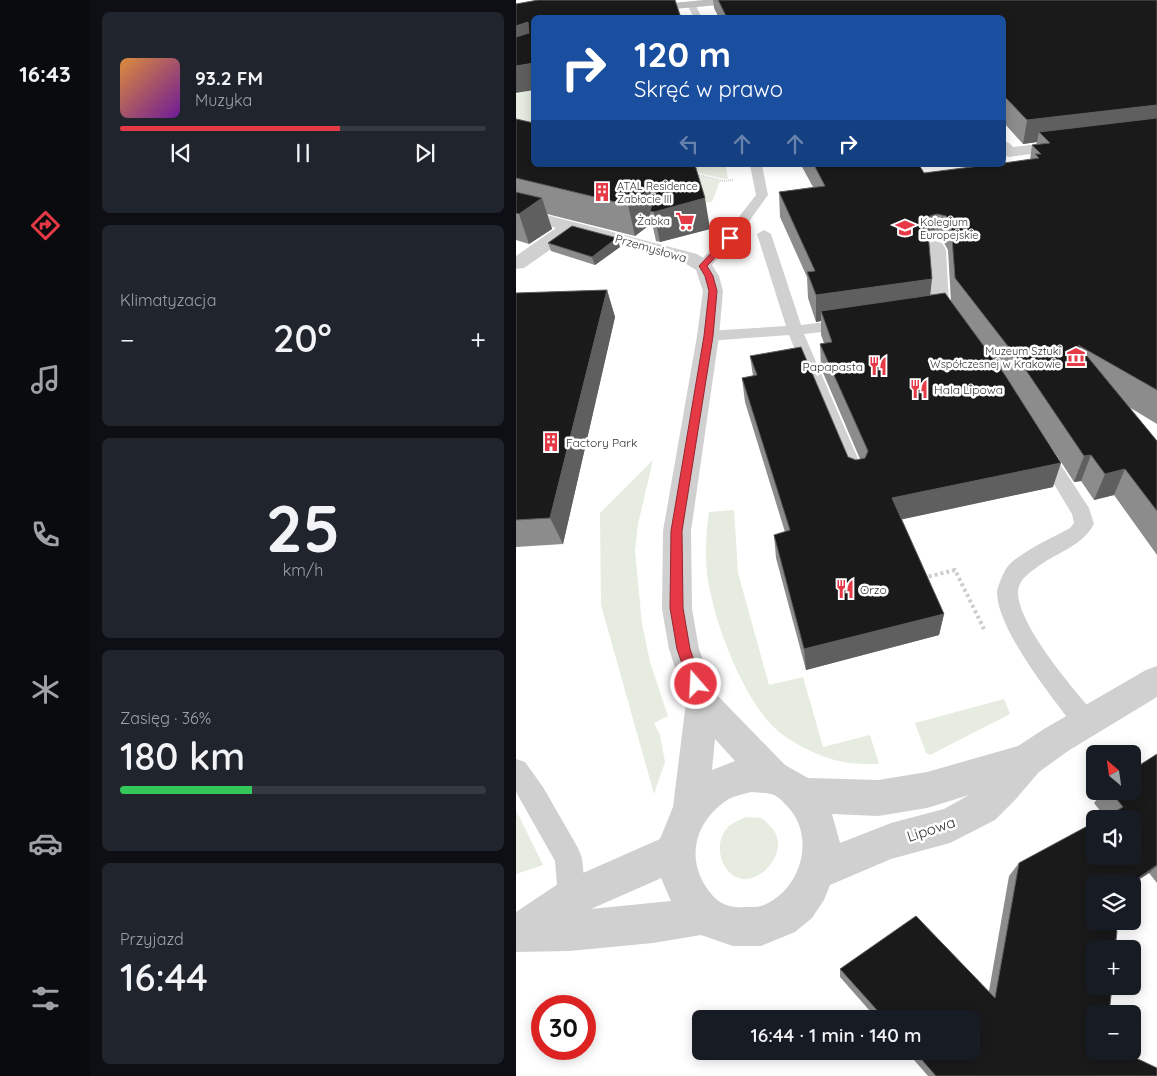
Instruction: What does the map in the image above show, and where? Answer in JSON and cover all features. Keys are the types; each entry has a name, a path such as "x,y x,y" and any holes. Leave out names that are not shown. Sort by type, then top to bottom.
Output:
{"street":[{"path":"633,9 741,0"},
{"path":"1006,149 1084,143"},
{"name":"Przemysłowa","path":"516,212 690,258 703,266 709,276 713,291 708,336 677,531 676,608 684,649 702,702 690,812"},
{"path":"517,264 570,227"},
{"path":"935,247 937,250 939,313"},
{"name":"Lipowa","path":"788,787 878,798 927,790 1027,760 1157,680"},
{"name":"Przemysłowa","path":"702,702 788,787"},
{"name":"Lipowa","path":"818,871 891,841 950,825 982,807 1003,788 1027,760"},
{"path":"751,775 788,787 814,811 821,830 822,850 818,871 808,893 791,910 770,923 747,928 724,925 704,915 691,902 682,887 677,869 676,851 681,830 690,812 708,793 728,780 751,775"},
{"path":"521,931 572,898 676,851"},
{"path":"521,931 578,930 652,923 704,915"}],"lane":[{"path":"692,4 697,15"},
{"path":"703,266 730,238 762,195 757,171"},
{"path":"764,234 795,330 856,475"},
{"path":"708,336 795,330 868,321"},
{"path":"1033,435 1082,513 1084,524 1077,533 1042,552 1015,572 1007,592 1012,615 1047,674 1086,722"},
{"path":"516,771 534,796 568,858 572,898"}],"path":[{"path":"695,174 723,181 757,171"},
{"path":"915,580 955,570 986,632"}],"shaded area":[{"path":"531,90 531,129 516,125 516,94"},
{"path":"657,167 720,181 712,202 703,203"},
{"path":"673,167 726,167 728,179"},
{"path":"653,460 638,524 635,551 642,624 650,662 668,716 654,723 660,735 665,762 654,794 601,605 600,513"},
{"path":"734,510 738,573 769,685 803,677 823,747 870,735 879,764 849,763 814,753 798,744 783,735 769,722 756,705 744,684 723,637 710,592 706,565 709,512"},
{"path":"1004,699 1010,714 930,755 926,753 915,723"},
{"path":"516,810 543,865 516,874"},
{"path":"745,817 760,818 765,821 776,835 778,846 775,857 768,867 760,874 749,879 739,878 729,872 725,867 720,850 724,832 728,827"}],"building":[{"path":"538,0 675,0 680,15 531,15 531,64 516,66 516,37 529,33 528,22 516,26 516,4"},
{"path":"718,0 1157,0 1157,105 1027,120 1006,98 1006,15 726,15"},
{"path":"1157,118 1157,390 1078,345 1157,441 1157,511 1125,469 1105,474 1091,455 1084,456 1021,363 955,278 951,224 946,216 937,214 930,216 927,221 932,279 816,295 807,272 815,271 779,192 825,186 815,167 920,167 924,173 971,167 1006,167 1006,163 1039,158 1035,154 1041,154 1032,145 1050,143 1039,132"},
{"path":"516,119 531,122 531,167 696,167 705,198 654,212 650,211 658,184 628,205 516,178"},
{"path":"516,192 542,198 519,214 516,213"},
{"path":"572,226 617,238 592,257 548,243"},
{"name":"Factory Park","path":"607,290 550,518 516,520 516,293"},
{"path":"945,293 1005,375 1061,463 892,498 944,614 804,649 774,535 790,530 742,378 757,375 750,356 801,347 848,457 856,460 865,458 868,451 820,344 832,342 821,311"},
{"path":"1157,754 1157,865 1141,876 1086,875 1086,930 1117,931 1116,940 1086,940 1086,995 1111,995 1110,1005 1086,1005 1086,1060 1140,1060 1157,1068 1157,1076 936,1076 922,1060 980,1060 980,1010 877,1010 840,969 916,916 995,998 1019,863 1086,827 1086,865 1141,865 1141,810 1118,810 1123,807 1117,800 1141,800 1141,764"}],"place":[{"name":"ATAL Residence Zabłocie III","path":"602,192"},
{"name":"Żabka","path":"685,221"},
{"name":"Kolegium Europejskie","path":"905,228"},
{"name":"Muzeum Sztuki Współczesnej w Krakowie","path":"1076,357"},
{"name":"Papapasta","path":"878,366"},
{"name":"Hala Lipowa","path":"919,389"},
{"name":"Factory Park","path":"551,442"},
{"name":"Orzo","path":"845,589"}],"route":[{"path":"696,684 684,649 676,608 677,531 708,336 713,291 709,276 703,266 730,238"}]}
